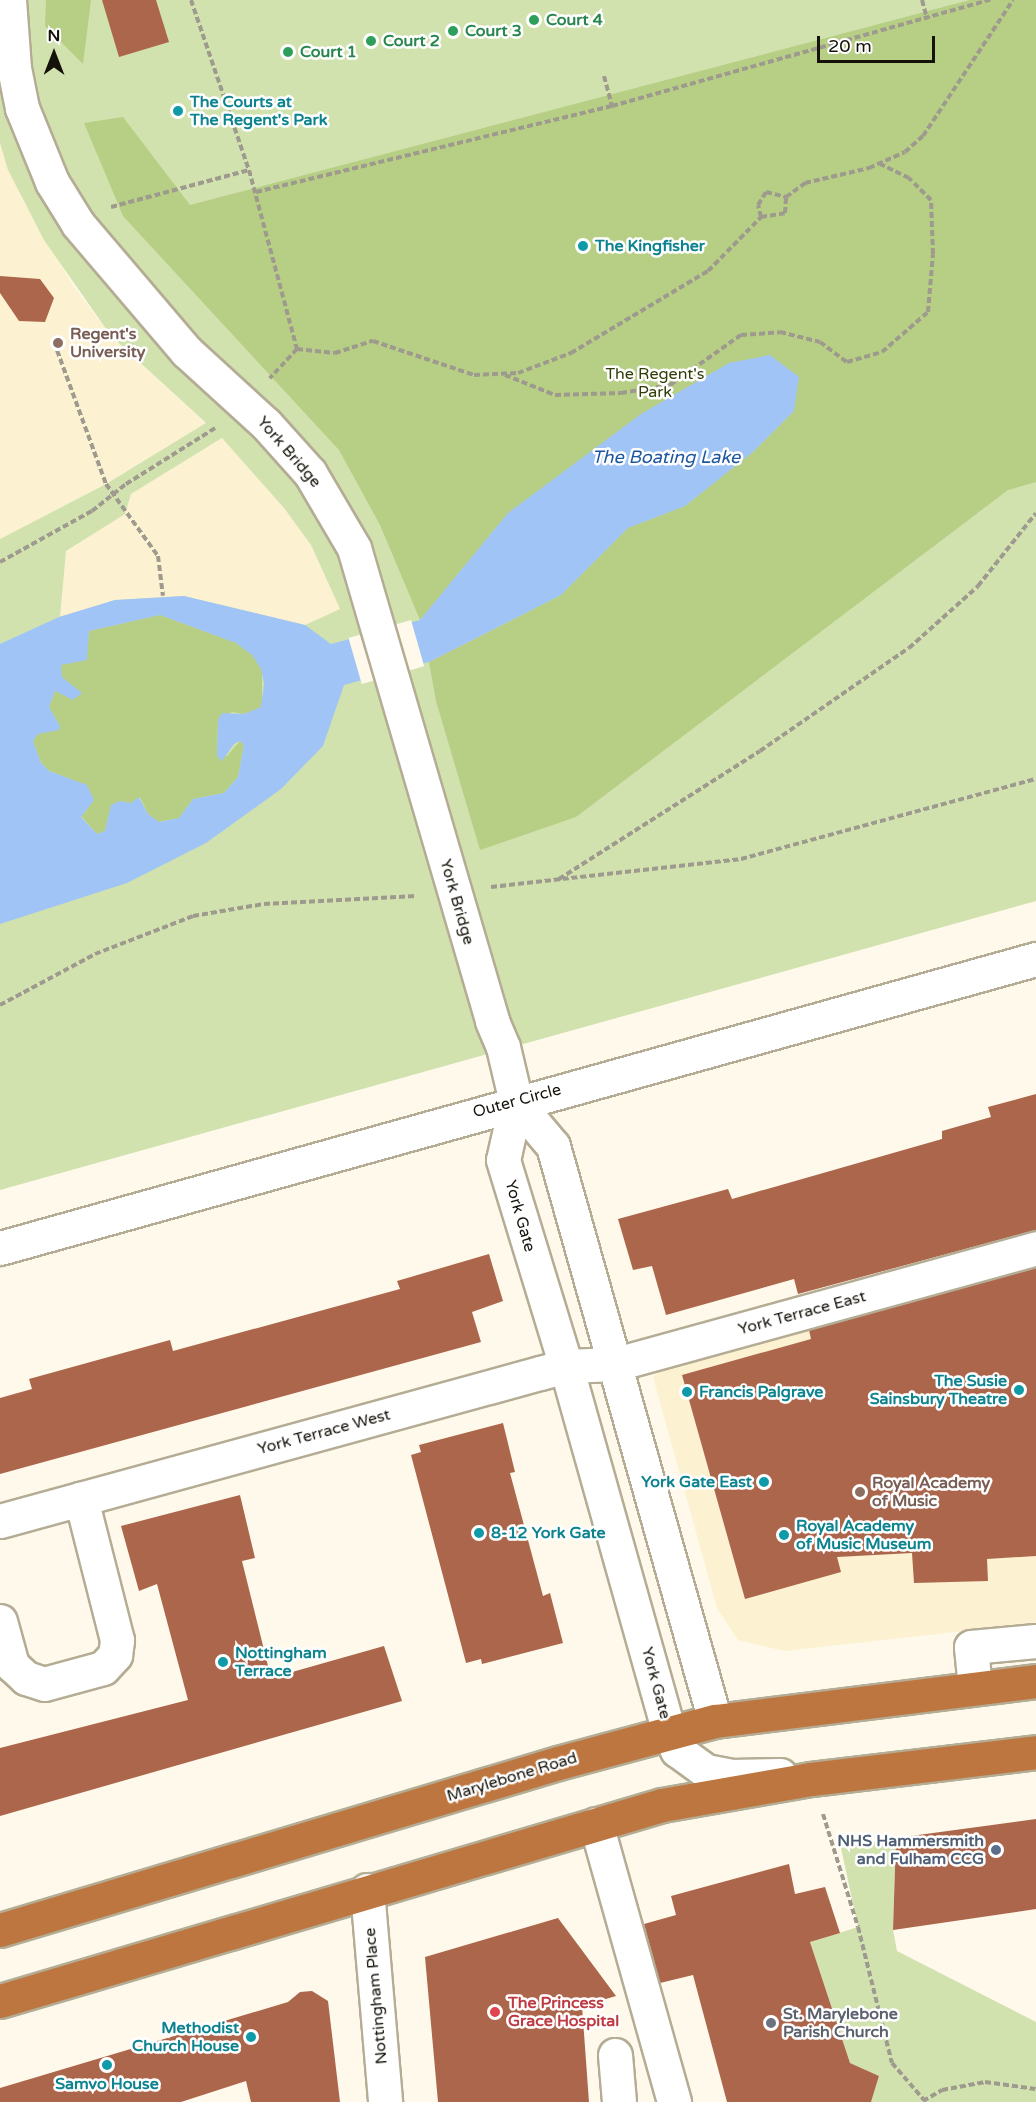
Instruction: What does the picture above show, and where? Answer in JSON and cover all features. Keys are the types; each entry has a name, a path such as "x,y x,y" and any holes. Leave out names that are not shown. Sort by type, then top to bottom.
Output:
{"highway":[{"name":"Marylebone Road","path":"0,1930 669,1732 716,1721 1036,1681"},
{"path":"0,2001 367,1890 662,1805 886,1769 1036,1752"}],"street":[{"name":"York Bridge","path":"9,0 14,68 22,108 52,182 78,224 178,338 186,351 266,424 310,473 340,518 371,599 516,1101"},
{"name":"Outer Circle","path":"0,1248 516,1101 1036,958"},
{"path":"516,1101 553,1146 716,1721"},
{"name":"York Gate","path":"516,1101 503,1160 567,1366 669,1732 678,1750 689,1761 706,1771 731,1776 886,1769"},
{"name":"York Terrace East","path":"567,1366 616,1364 1036,1248"},
{"name":"York Terrace West","path":"0,1521 567,1366"},
{"path":"0,1621 12,1665 26,1678 44,1684 103,1668 115,1655 117,1640 81,1499"},
{"path":"975,1688 971,1647 1036,1641"},
{"path":"596,1824 674,2102"},
{"name":"Nottingham Place","path":"367,1890 385,2102"},
{"path":"615,2055 619,2102"}],"path":[{"path":"191,0 256,192 297,349"},
{"path":"922,0 927,19"},
{"path":"256,192 612,106 990,0"},
{"path":"786,197 805,183 879,164 905,152 923,136 1012,0"},
{"path":"604,76 612,106"},
{"path":"502,373 555,395 621,393 670,384 741,335 780,332 820,342 847,362 882,352 927,312 933,254 931,200 909,178 879,164"},
{"path":"108,207 249,170"},
{"path":"761,217 758,205 766,192 786,197"},
{"path":"297,349 335,353 373,341 474,375 518,373 571,353 708,271 761,217 785,213 786,197"},
{"path":"54,342 106,484 158,556 163,596"},
{"path":"271,377 297,349"},
{"path":"0,562 92,511 126,484 214,429"},
{"path":"560,879 760,751 909,648 978,586 1036,513"},
{"path":"492,887 741,860 1036,779"},
{"path":"0,1005 95,954 193,916 264,904 422,896"},
{"path":"828,1829 892,2063 923,2101 942,2090 985,2082 1036,2089"}],"shaded area":[{"name":"Regent's University","path":"0,143 24,202 73,285 111,336 206,424 106,484 0,539"},
{"path":"222,438 284,508 311,545 340,609 305,625 184,596 115,600 59,617 66,551 124,514 131,494"},
{"name":"Royal Academy of Music","path":"1036,1258 1036,1623 784,1651 738,1640 717,1608 653,1377 673,1358"}],"green space":[{"name":"The Regent's Park","path":"0,0 1036,0 1036,901 0,1190 0,539 106,484 206,423 111,336 44,240 8,170 0,143","holes":["222,438 284,508 311,545 340,609 305,625 184,596 115,600 60,617 66,551 125,514 131,494"]},
{"path":"46,0 91,0 83,64 45,26"},
{"path":"970,0 1036,0 1036,482 1008,490 576,817 480,850 436,701 429,662 561,595 628,528 685,506 753,452 794,411 508,513 420,620 380,525 339,450 123,216 84,123 123,117 190,205"},
{"path":"160,615 236,643 252,655 262,669 262,707 244,714 232,712 218,720 217,755 227,756 240,741 244,745 238,777 224,793 193,799 179,818 158,822 148,814 140,797 131,803 120,801 111,805 105,831 97,834 81,816 87,810 87,785 49,771 41,763 33,741 38,734 60,726 49,707 55,691 81,694 61,677 61,665 79,660 87,650 89,631"},
{"path":"896,1838 893,1930 897,1951 1036,2022 1036,2102 871,2102 879,2076 850,2063 810,1942 858,1927 841,1848"}],"water":[{"name":"The Boating Lake","path":"770,355 799,377 794,411 753,452 685,506 628,528 561,595 429,662 344,685 323,746 281,789 206,843 127,883 0,924 0,644 59,617 115,600 184,596 305,625 331,644 420,620 508,513 641,414 729,363","holes":["160,615 236,643 252,655 261,669 264,684 261,707 244,714 222,713 218,720 217,756 222,761 234,744 240,741 244,745 238,777 224,793 193,799 179,818 159,822 148,814 139,797 131,803 120,801 111,805 105,831 97,834 81,817 94,800 87,785 49,771 41,763 33,741 38,734 59,730 60,726 49,707 55,691 73,700 82,693 62,677 61,665 87,660 89,631"]}],"pier":[{"path":"411,620 424,666 362,684 349,638"}],"building":[{"path":"102,0 156,0 169,42 119,57"},
{"path":"0,276 40,279 54,298 45,322 19,321 0,293"},
{"path":"1036,1094 1036,1230 798,1294 794,1279 666,1315 652,1266 633,1270 618,1219 728,1189 732,1199 942,1139 942,1131 991,1117 988,1107"},
{"path":"489,1254 503,1301 472,1312 481,1342 0,1474 0,1398 32,1389 29,1379 170,1340 173,1351 400,1289 397,1281"},
{"name":"Royal Academy of Music","path":"1036,1267 1036,1556 987,1559 988,1581 914,1583 912,1553 837,1557 841,1572 745,1599 682,1375 811,1339 809,1330"},
{"name":"8-12 York Gate","path":"503,1423 515,1472 510,1473 543,1596 550,1593 563,1643 482,1664 481,1659 466,1663 411,1455 421,1452 419,1445"},
{"name":"Nottingham Terrace","path":"240,1495 255,1558 242,1561 271,1678 384,1646 402,1701 0,1816 0,1748 188,1700 157,1584 139,1591 121,1526"},
{"path":"1036,1819 1036,1909 893,1930 896,1838"},
{"name":"St. Marylebone Parish Church","path":"789,1864 795,1894 825,1887 840,1933 810,1942 850,2063 879,2076 871,2102 727,2102 693,1975 660,1983 644,1924 676,1915 671,1896"},
{"name":"The Princess Grace Hospital","path":"558,1918 616,1996 582,2006 589,2102 438,2102 425,1957"},
{"name":"Methodist Church House","path":"312,1991 328,2001 340,2102 251,2102 246,2081 181,2102 0,2102 0,2088 288,2002 300,1992"}],"place":[{"name":"Court 4","path":"534,20"},
{"name":"Court 3","path":"453,31"},
{"name":"Court 2","path":"371,41"},
{"name":"Court 1","path":"288,52"},
{"name":"The Courts at The Regent's Park","path":"178,111"},
{"name":"The Kingfisher","path":"583,246"},
{"name":"Regent's University","path":"58,343"},
{"name":"The Susie Sainsbury Theatre","path":"1019,1390"},
{"name":"Francis Palgrave","path":"687,1392"},
{"name":"York Gate East","path":"764,1482"},
{"name":"Royal Academy of Music","path":"860,1492"},
{"name":"8-12 York Gate","path":"479,1533"},
{"name":"Royal Academy of Music Museum","path":"784,1535"},
{"name":"Nottingham Terrace","path":"223,1662"},
{"name":"NHS Hammersmith and Fulham CCG","path":"996,1850"},
{"name":"The Princess Grace Hospital","path":"495,2012"},
{"name":"St. Marylebone Parish Church","path":"771,2023"},
{"name":"Methodist Church House","path":"251,2037"},
{"name":"Samvo House","path":"107,2065"}]}
